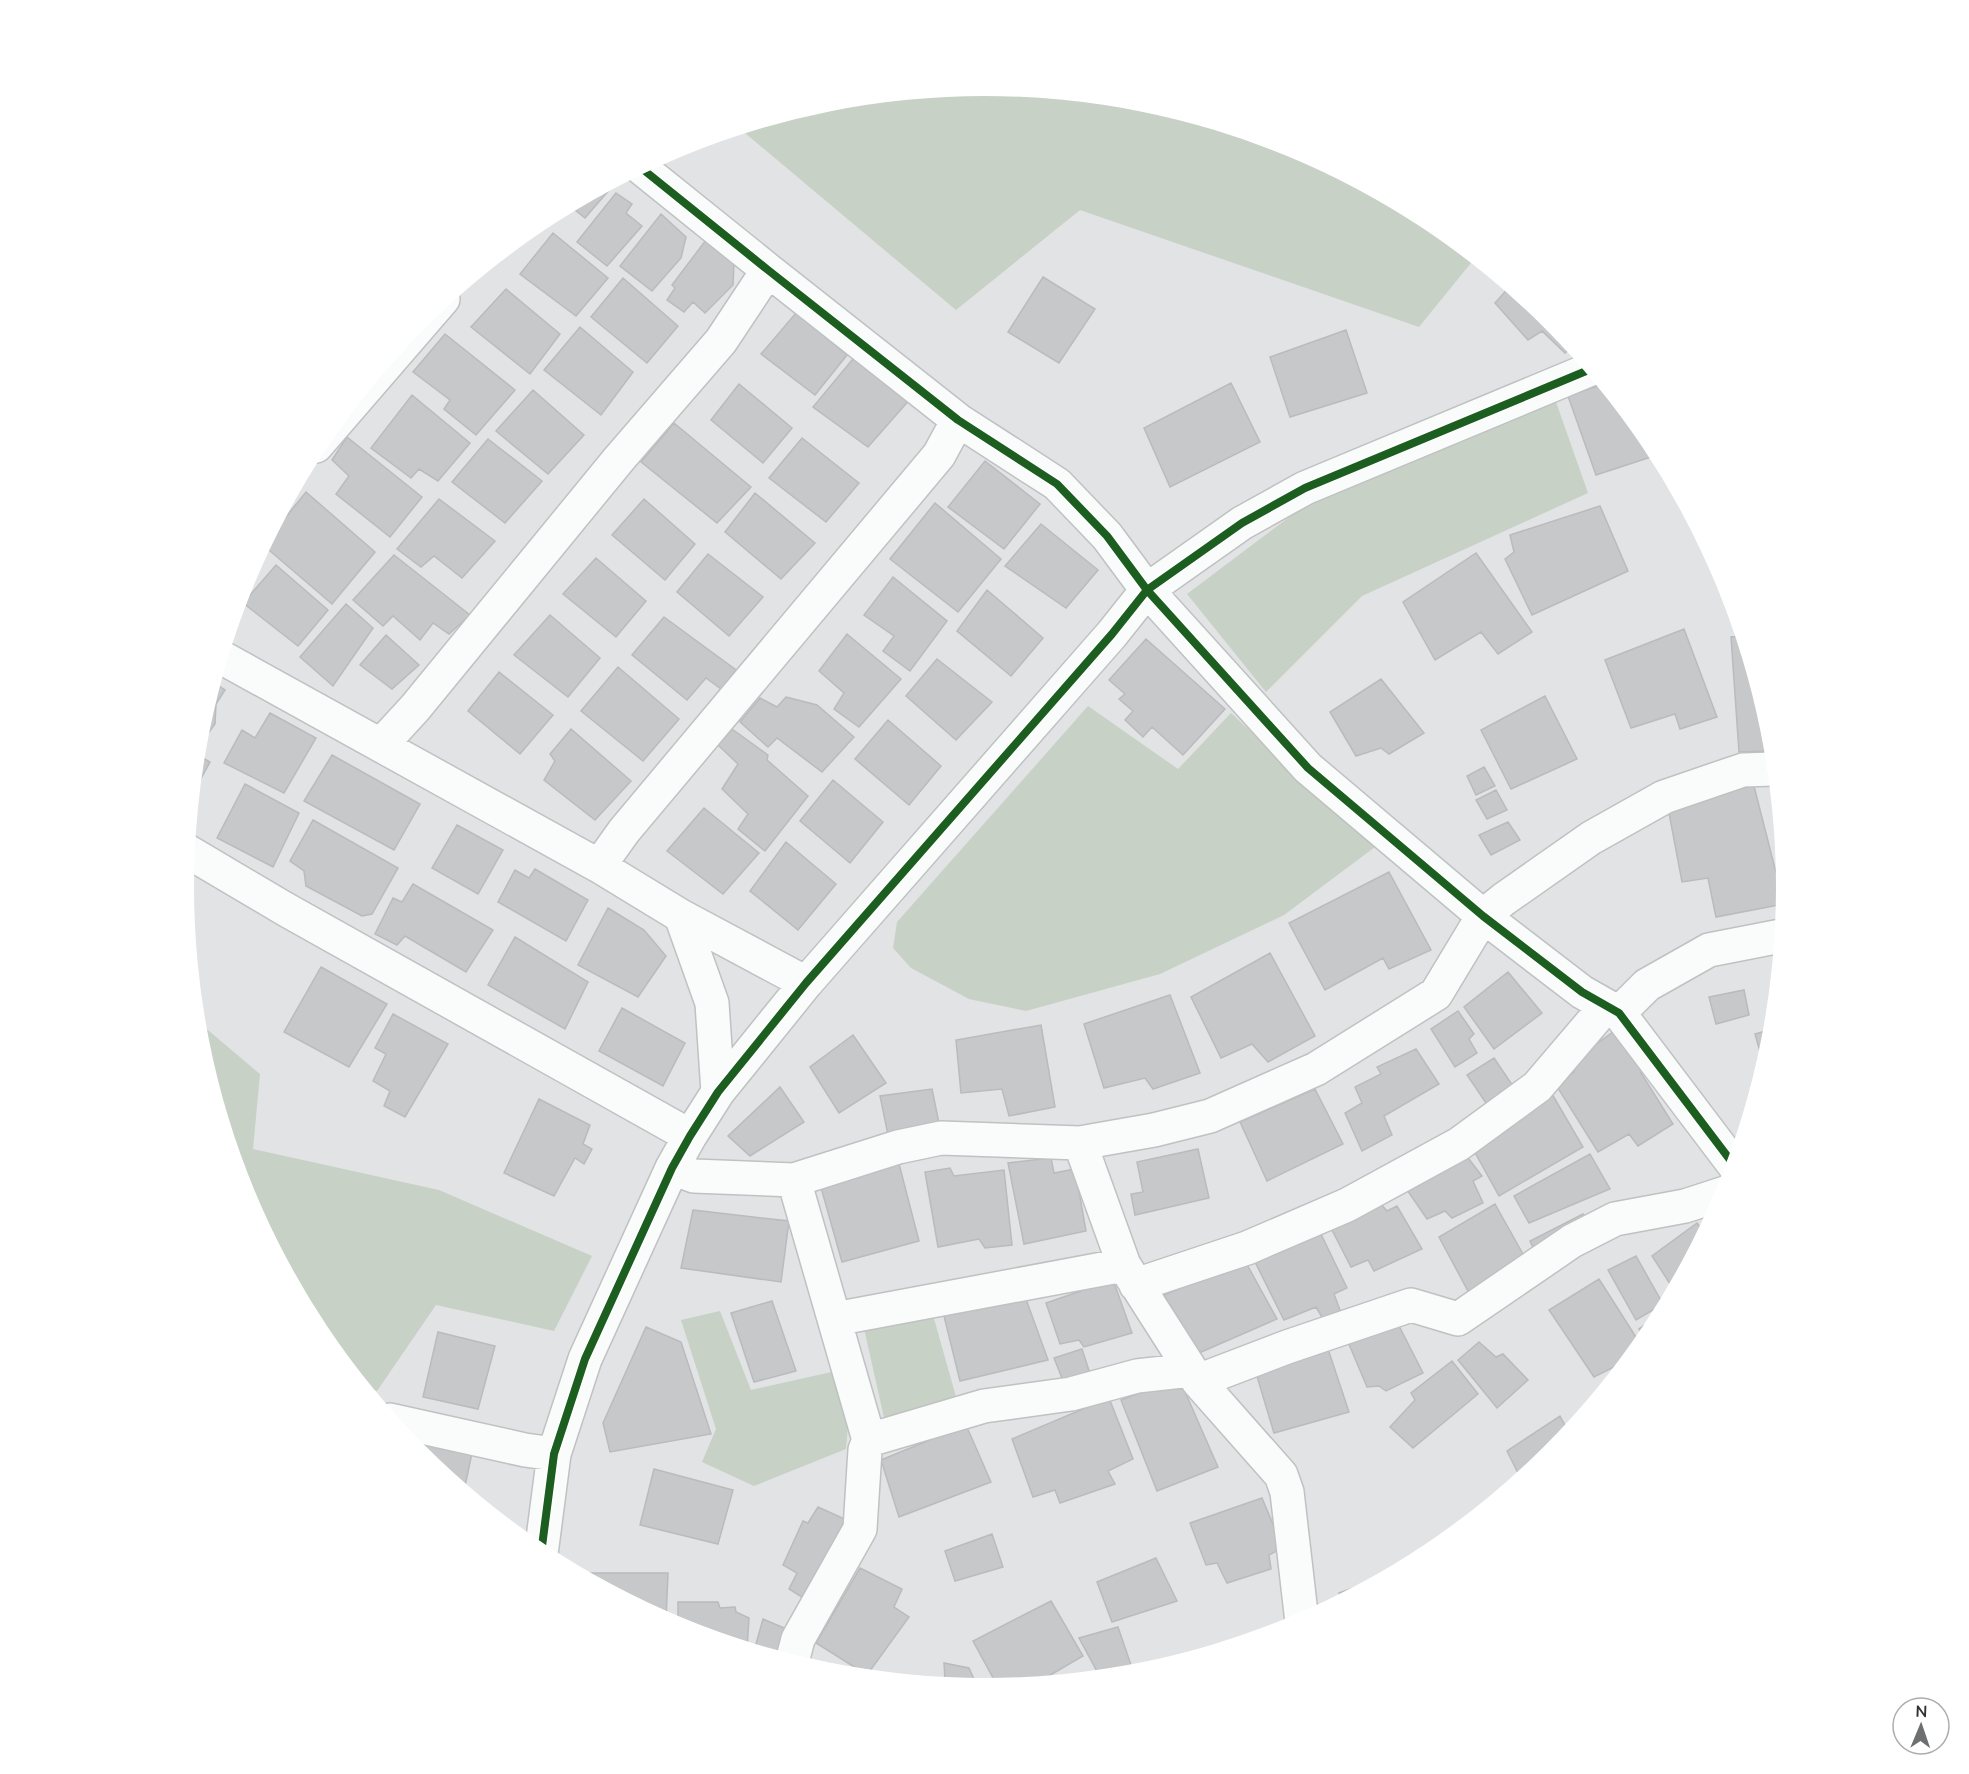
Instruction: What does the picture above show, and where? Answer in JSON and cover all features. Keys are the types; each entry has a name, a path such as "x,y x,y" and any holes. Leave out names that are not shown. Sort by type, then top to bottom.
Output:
{"street":[{"path":"648,172 958,420 1057,484 1107,536 1147,590 1308,768 1483,916 1582,992 1613,1010 1728,1157"},
{"path":"381,745 415,708 619,459 721,341 768,270"},
{"path":"542,1543 554,1454 585,1359 672,1168 690,1136 718,1092 806,983 1104,643 1147,590 1242,523 1305,488 1585,372"},
{"path":"599,866 624,831 939,455 958,420"},
{"path":"227,660 599,866 681,916 806,983"},
{"path":"672,1168 694,1176 794,1180 898,1147 941,1138 1080,1143 1154,1130 1210,1116 1316,1069 1436,994 1483,916 1503,899 1591,838 1664,797 1743,770 1766,769"},
{"path":"195,856 285,909 690,1136"},
{"path":"681,916 712,1003 718,1092"},
{"path":"835,1319 1130,1275 1247,1248 1347,1205 1459,1144 1537,1087 1613,1010 1647,985 1709,950 1774,937"},
{"path":"1080,1143 1130,1275 1194,1376 1281,1475 1287,1491 1301,1612"},
{"path":"794,1180 869,1440 865,1450 860,1528 798,1639 794,1654"},
{"path":"869,1440 984,1406 1071,1394 1137,1376 1194,1376 1411,1305 1458,1319 1572,1241 1616,1219 1685,1206 1712,1197"},
{"path":"403,1423 525,1450 554,1454"}],"shaded area":[{"path":"984,96 1036,98 1139,111 1239,138 1287,156 1380,202 1424,229 1471,263 1419,327 1080,210 956,310 745,133 830,111 933,98"},
{"path":"1556,402 1588,493 1362,596 1266,692 1187,594 1308,503"},
{"path":"1088,706 1178,769 1231,713 1375,847 1284,915 1160,974 1026,1011 969,999 911,968 893,948 897,922"},
{"path":"207,1029 260,1074 253,1149 439,1190 592,1256 554,1331 436,1305 377,1391 357,1369 327,1326 299,1282 275,1237 235,1141 220,1092"},
{"path":"720,1311 751,1390 836,1371 848,1425 846,1449 754,1486 702,1462 716,1429 681,1320"},
{"path":"933,1315 958,1404 885,1422 863,1324"}],"building":[{"path":"607,193 585,218 576,210"},
{"path":"616,193 632,204 626,213 642,226 607,266 577,242"},
{"path":"661,214 686,237 681,258 652,291 620,266"},
{"path":"553,233 608,278 576,316 520,274"},
{"path":"706,240 734,263 733,285 705,313 693,302 684,312 667,300 675,288 672,285"},
{"path":"1043,277 1095,309 1059,363 1008,332"},
{"path":"623,278 678,326 647,363 591,317"},
{"path":"506,289 560,334 530,374 471,327"},
{"path":"1505,291 1566,352 1565,353 1542,331 1528,340 1495,303"},
{"path":"796,313 847,355 815,395 761,354"},
{"path":"580,327 633,372 601,415 544,370"},
{"path":"1346,330 1367,393 1290,417 1270,357"},
{"path":"445,334 515,390 476,435 444,409 450,400 413,372"},
{"path":"857,354 911,398 868,447 813,407"},
{"path":"1231,383 1260,442 1170,487 1144,428"},
{"path":"739,384 792,428 763,463 711,420"},
{"path":"1597,386 1648,458 1596,475 1568,396"},
{"path":"533,390 584,435 548,474 496,431"},
{"path":"412,395 470,443 438,481 419,469 411,478 371,448"},
{"path":"674,423 751,487 717,523 641,462"},
{"path":"347,437 422,497 390,537 336,494 349,476 332,460"},
{"path":"802,438 859,483 826,522 769,478"},
{"path":"488,439 542,481 505,523 452,482"},
{"path":"985,461 1040,504 1004,549 948,507"},
{"path":"306,492 375,552 332,604 269,550 285,518"},
{"path":"755,493 815,543 781,579 725,532"},
{"path":"439,499 495,541 462,578 434,556 421,567 397,549"},
{"path":"644,499 695,544 665,580 612,535"},
{"path":"935,503 1001,559 958,612 890,559"},
{"path":"1600,506 1628,571 1532,615 1505,559 1514,552 1510,535"},
{"path":"1041,524 1098,570 1066,608 1005,566"},
{"path":"1476,553 1532,632 1498,654 1481,632 1435,660 1403,602"},
{"path":"708,554 763,597 729,636 677,592"},
{"path":"394,555 470,615 449,634 433,623 420,640 393,616 383,626 353,600"},
{"path":"596,558 646,601 616,637 563,594"},
{"path":"276,565 328,610 298,646 246,605 250,595"},
{"path":"893,577 947,621 910,671 883,651 894,636 864,615"},
{"path":"987,590 1043,638 1011,676 957,631"},
{"path":"346,604 373,628 333,686 300,657"},
{"path":"550,615 600,658 568,697 514,655"},
{"path":"664,617 736,670 721,689 706,678 687,700 632,655"},
{"path":"1684,629 1717,717 1680,729 1675,714 1631,728 1605,660"},
{"path":"847,634 901,679 859,727 834,709 844,693 819,671"},
{"path":"386,635 419,665 392,689 360,665"},
{"path":"1731,637 1735,637 1749,682 1763,751 1739,752"},
{"path":"1146,639 1225,709 1183,755 1152,727 1143,737 1125,720 1133,711 1119,699 1125,694 1109,680"},
{"path":"937,659 992,702 956,740 906,696"},
{"path":"618,667 679,719 643,761 581,711"},
{"path":"499,672 553,715 520,754 468,711"},
{"path":"1381,679 1424,733 1389,754 1381,748 1356,756 1330,712"},
{"path":"219,686 225,690 216,704 215,724 209,732"},
{"path":"1545,696 1577,759 1511,789 1481,730"},
{"path":"786,697 817,705 854,737 822,772 777,738 768,747 740,722 760,698 777,707"},
{"path":"270,713 316,738 284,793 224,763 242,730 255,738"},
{"path":"888,720 941,766 909,805 855,759"},
{"path":"571,729 631,781 595,820 544,780 555,761 550,754"},
{"path":"732,729 768,755 767,760 808,796 765,851 738,829 748,814 722,789 738,764 718,745"},
{"path":"332,755 420,804 394,850 304,801"},
{"path":"204,759 210,762 201,779"},
{"path":"1484,767 1495,786 1476,795 1467,776"},
{"path":"833,780 883,822 850,863 800,821"},
{"path":"245,784 299,813 273,867 217,838"},
{"path":"1754,786 1775,870 1775,906 1716,917 1708,878 1682,882 1669,813 1715,793"},
{"path":"1496,790 1507,810 1487,819 1476,800"},
{"path":"704,808 759,853 723,894 667,851"},
{"path":"313,820 398,868 372,914 362,916 306,886 304,871 290,861"},
{"path":"1508,822 1520,840 1491,855 1479,835"},
{"path":"457,825 503,850 478,894 432,868"},
{"path":"786,842 836,884 798,930 750,891"},
{"path":"535,869 588,900 566,941 498,902 515,870 529,878"},
{"path":"1389,872 1431,950 1389,969 1383,958 1325,990 1289,923"},
{"path":"413,884 493,930 466,972 405,936 397,945 375,934 393,898 402,902"},
{"path":"608,908 644,930 666,956 638,997 578,965"},
{"path":"515,937 588,982 565,1029 488,985"},
{"path":"1270,953 1315,1036 1268,1062 1252,1044 1221,1058 1191,997"},
{"path":"321,967 387,1004 349,1067 284,1032"},
{"path":"1508,972 1542,1013 1494,1049 1464,1007"},
{"path":"1744,990 1749,1015 1716,1024 1709,997"},
{"path":"1170,995 1200,1073 1153,1089 1145,1078 1104,1088 1084,1024"},
{"path":"622,1008 685,1043 663,1086 599,1051"},
{"path":"1458,1011 1474,1034 1469,1039 1477,1053 1455,1067 1431,1029"},
{"path":"393,1014 448,1044 405,1117 384,1106 390,1091 373,1081 386,1054 375,1048"},
{"path":"1041,1025 1055,1107 1009,1116 1002,1089 961,1093 956,1040"},
{"path":"1617,1029 1643,1068 1641,1073 1673,1124 1638,1146 1629,1134 1598,1152 1556,1085 1574,1072 1577,1058"},
{"path":"1762,1032 1759,1047 1755,1034"},
{"path":"853,1035 886,1083 839,1113 810,1067"},
{"path":"1416,1049 1439,1084 1384,1116 1392,1135 1362,1151 1345,1113 1362,1103 1355,1087 1381,1074 1377,1067"},
{"path":"1494,1058 1515,1089 1488,1106 1467,1075"},
{"path":"780,1087 804,1122 750,1156 728,1136"},
{"path":"932,1089 940,1128 888,1135 880,1096"},
{"path":"1315,1089 1343,1144 1267,1181 1240,1122"},
{"path":"1552,1094 1583,1147 1499,1196 1473,1149"},
{"path":"539,1099 590,1125 583,1144 592,1149 584,1164 575,1158 554,1196 504,1173"},
{"path":"1198,1149 1209,1198 1135,1215 1131,1194 1143,1192 1137,1162"},
{"path":"1465,1154 1482,1176 1473,1181 1483,1203 1452,1218 1445,1211 1427,1219 1405,1187"},
{"path":"1590,1154 1610,1189 1529,1223 1514,1196"},
{"path":"1051,1158 1054,1173 1075,1169 1086,1231 1024,1244 1008,1163"},
{"path":"898,1160 919,1241 842,1262 820,1184"},
{"path":"950,1168 954,1176 1004,1170 1012,1245 985,1248 979,1239 938,1247 925,1172"},
{"path":"1380,1203 1387,1211 1397,1206 1422,1249 1374,1271 1368,1260 1351,1267 1331,1228"},
{"path":"1495,1204 1528,1263 1469,1293 1439,1237"},
{"path":"693,1210 789,1221 781,1282 681,1268"},
{"path":"1583,1214 1590,1225 1536,1254 1530,1241"},
{"path":"1697,1223 1699,1226 1670,1283 1652,1256"},
{"path":"1320,1232 1347,1288 1334,1294 1342,1316 1326,1324 1316,1307 1284,1320 1254,1260"},
{"path":"1636,1256 1660,1299 1652,1310 1636,1320 1608,1270"},
{"path":"1245,1261 1277,1319 1199,1353 1164,1295"},
{"path":"1599,1279 1635,1336 1613,1367 1594,1377 1549,1310"},
{"path":"1113,1280 1132,1333 1084,1347 1079,1340 1060,1344 1046,1303"},
{"path":"1022,1288 1048,1360 960,1381 943,1312"},
{"path":"772,1301 796,1371 754,1382 731,1313"},
{"path":"1397,1322 1423,1373 1386,1391 1379,1386 1367,1387 1348,1342"},
{"path":"646,1327 681,1342 711,1434 610,1452 603,1423"},
{"path":"438,1332 495,1346 478,1409 423,1397"},
{"path":"1479,1342 1496,1357 1503,1354 1528,1380 1497,1408 1458,1360"},
{"path":"1082,1349 1092,1380 1065,1386 1054,1358"},
{"path":"1328,1349 1349,1412 1274,1433 1256,1373"},
{"path":"1452,1361 1478,1394 1413,1448 1390,1427 1415,1400 1411,1393"},
{"path":"1179,1378 1218,1467 1157,1491 1121,1400"},
{"path":"1109,1398 1133,1459 1108,1471 1115,1484 1060,1503 1055,1490 1033,1497 1012,1439"},
{"path":"1560,1416 1564,1424 1517,1471 1507,1451"},
{"path":"966,1425 991,1482 899,1517 881,1460"},
{"path":"422,1442 472,1453 465,1484"},
{"path":"654,1469 733,1490 718,1544 640,1525"},
{"path":"1262,1498 1283,1548 1269,1555 1271,1569 1227,1583 1217,1563 1206,1565 1190,1523"},
{"path":"818,1507 847,1520 808,1601 789,1589 797,1573 783,1565 803,1521 808,1523"},
{"path":"992,1534 1003,1567 955,1581 945,1551"},
{"path":"1156,1558 1177,1601 1112,1622 1097,1582"},
{"path":"860,1568 902,1589 894,1607 909,1617 871,1669 854,1667 816,1643"},
{"path":"591,1573 668,1573 666,1611"},
{"path":"1051,1601 1083,1656 1051,1675 993,1678 973,1641"},
{"path":"678,1602 718,1602 720,1608 735,1607 736,1612 749,1618 748,1641 730,1636 678,1616"},
{"path":"763,1619 791,1631 783,1652 756,1644"},
{"path":"1118,1627 1131,1664 1096,1670 1079,1638"},
{"path":"944,1663 969,1668 973,1678 945,1676"}],"cycle path":[{"path":"647,172 958,420 1057,484 1107,536 1147,590 1308,768 1483,916 1582,992 1619,1013 1728,1157"},
{"path":"542,1543 554,1454 585,1359 672,1168 690,1136 718,1092 806,983 1112,634 1147,590 1242,523 1305,488 1585,372"}]}
